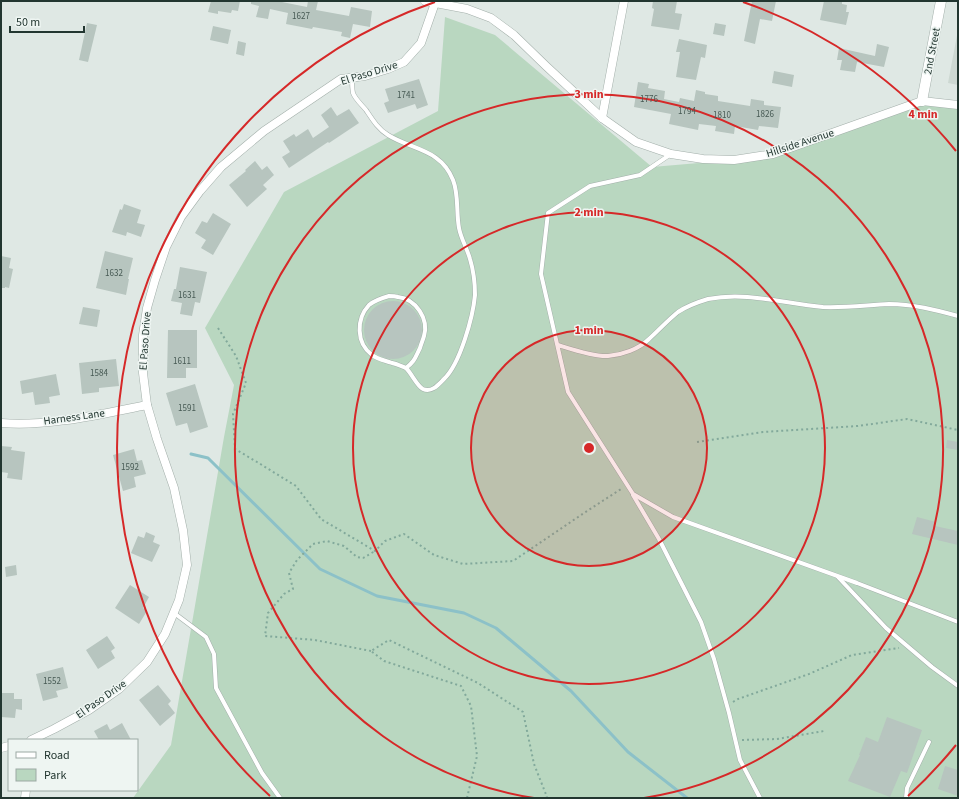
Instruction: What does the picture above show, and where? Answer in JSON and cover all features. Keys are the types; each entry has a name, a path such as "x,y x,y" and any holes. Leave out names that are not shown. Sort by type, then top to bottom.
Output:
{"street":[{"name":"Hillside Avenue","path":"425,1 467,9 491,18 514,35 602,118 636,142 670,154 703,159 734,160 773,154 922,101 958,105"},
{"path":"602,118 624,1"},
{"name":"2nd Street","path":"922,101 941,1"},
{"name":"El Paso Drive","path":"33,739 89,710 119,689 147,662 165,634 180,600 187,565 183,530 174,488 147,405 143,373 143,335 147,308 155,280 166,247 181,217 200,191 221,167 264,131 342,79 364,76 388,69 404,62 420,43 435,3"},
{"name":"Harness Lane","path":"1,423 16,424 49,422 147,405"}],"lane":[{"path":"352,78 354,94 377,126 396,140 426,151 444,163 453,180 456,191 458,227 470,259 475,293 473,311 466,337 457,359 446,377 430,390 423,389 406,368 391,362 380,360 370,354 363,345 360,334 360,322 364,313 370,305 379,299 389,296 409,300 417,307 425,326 424,336 414,362 406,368"},
{"path":"670,154 640,175 590,186 548,213 541,274 568,392 633,494 659,539 701,622 714,659 740,760 760,798"},
{"path":"558,345 590,354 607,356 621,354 634,349 648,340 679,312 695,303 724,297 744,297 845,308 890,304 907,305 958,316"},
{"path":"633,494 673,517 958,622"},
{"path":"836,576 886,628 932,667 958,686"},
{"path":"174,613 206,637 214,654 216,688 262,773 280,798"},
{"path":"906,798 907,788 929,742"}],"path":[{"path":"218,328 236,356 246,383 233,414 235,449 296,486 321,519 375,551"},
{"path":"697,442 763,432 858,426 907,419 958,430"},
{"path":"467,798 477,756 471,706 461,686 384,661 371,651 315,640 265,636 268,613 284,594 293,589 289,573 297,560 313,544 328,541 344,546 357,557 363,558 375,551 384,541 404,534 434,556 462,564 513,561 627,485"},
{"path":"371,651 388,640 478,683 523,712 534,764 546,798"},
{"path":"727,706 738,699 810,674 852,655 908,646"},
{"path":"735,741 777,739 824,731"}],"shaded area":[{"path":"958,30 958,85 948,83"}],"green space":[{"path":"445,17 495,35 652,167 734,160 773,154 922,101 958,105 958,798 133,798 171,745 234,385 205,328 284,192 438,111"}],"building":[{"path":"211,1 240,1 238,11 232,10 231,13 218,11 218,14 208,12"},
{"path":"251,1 282,1 307,7 308,1 318,1 316,10 349,16 351,7 372,11 370,27 353,24 350,38 341,36 342,32 313,27 312,29 286,24 288,13 270,9 268,19 256,17 259,6 251,4"},
{"path":"653,1 677,1 675,13 682,14 679,30 651,26 654,9 652,8"},
{"path":"752,1 776,1 772,21 760,19 755,44 744,41"},
{"path":"824,1 842,1 842,4 847,5 846,12 849,12 846,25 820,20"},
{"path":"87,23 97,25 88,62 79,60"},
{"path":"715,23 726,25 724,36 713,34"},
{"path":"213,26 231,30 228,44 210,40"},
{"path":"679,39 707,45 705,58 701,57 696,80 676,77 680,52 676,52"},
{"path":"238,41 246,43 244,56 236,54"},
{"path":"877,44 889,47 884,67 857,62 855,72 840,70 842,60 837,60 839,48 875,56"},
{"path":"774,71 794,75 792,87 772,83"},
{"path":"419,79 428,105 417,109 415,104 388,113 384,103 389,101 385,89"},
{"path":"638,82 649,84 648,88 665,91 664,99 679,102 680,98 694,101 696,90 705,92 705,94 718,96 718,101 750,106 751,99 764,101 764,105 781,107 778,128 759,126 758,130 735,126 734,134 715,131 716,126 699,124 698,130 669,124 671,114 634,107"},
{"path":"331,107 337,116 349,109 359,123 289,168 282,157 290,152 283,141 294,134 296,137 308,129 313,138 329,127 321,115"},
{"path":"255,161 262,170 267,166 274,175 263,185 267,189 247,207 229,185 246,171 245,170"},
{"path":"124,204 141,210 137,223 145,225 141,237 127,232 126,236 112,232 120,209 122,210"},
{"path":"213,213 231,224 213,255 201,248 206,240 195,233 202,221 207,223"},
{"path":"105,251 133,258 126,295 96,288"},
{"path":"1,256 11,258 9,268 13,269 9,288 1,288"},
{"path":"180,267 207,272 200,303 195,302 192,316 180,314 182,303 171,301 174,289 176,289"},
{"path":"393,301 404,303 417,314 420,319 422,330 420,341 409,354 404,357 393,359 382,357 369,346 366,341 364,330 366,319 377,306 382,303"},
{"path":"83,307 100,310 97,327 79,324"},
{"path":"168,330 197,330 197,368 186,368 186,378 167,378"},
{"path":"116,359 119,386 99,388 99,392 82,394 79,363"},
{"path":"56,374 60,395 49,397 50,403 35,405 33,392 22,394 20,381"},
{"path":"195,384 208,427 190,433 187,423 176,426 166,393"},
{"path":"947,440 958,442 958,450 946,448"},
{"path":"1,446 12,447 11,450 25,452 22,480 7,478 8,473 1,472"},
{"path":"134,449 137,461 142,460 146,474 134,477 136,487 123,491 113,455"},
{"path":"917,517 936,522 935,526 958,531 958,545 912,534"},
{"path":"146,532 155,536 153,542 160,545 152,562 131,553 138,536 144,538"},
{"path":"16,565 17,575 6,577 5,567"},
{"path":"130,585 149,597 143,608 147,611 139,624 115,608"},
{"path":"107,636 115,648 111,651 115,658 98,669 86,650"},
{"path":"63,667 68,688 56,691 58,697 43,701 36,674"},
{"path":"158,685 171,701 168,704 175,713 160,726 139,700"},
{"path":"1,693 14,693 14,699 22,699 22,710 16,709 15,718 1,717"},
{"path":"887,717 922,730 907,773 901,771 890,797 848,781 860,755 866,737 878,742"},
{"path":"122,723 130,739 98,739 94,731 107,724 110,730"},
{"path":"945,766 958,770 958,796 938,789"}],"waterway":[{"path":"191,454 208,458 320,569 377,596 464,613 496,628 571,691 628,752 687,798"}]}
